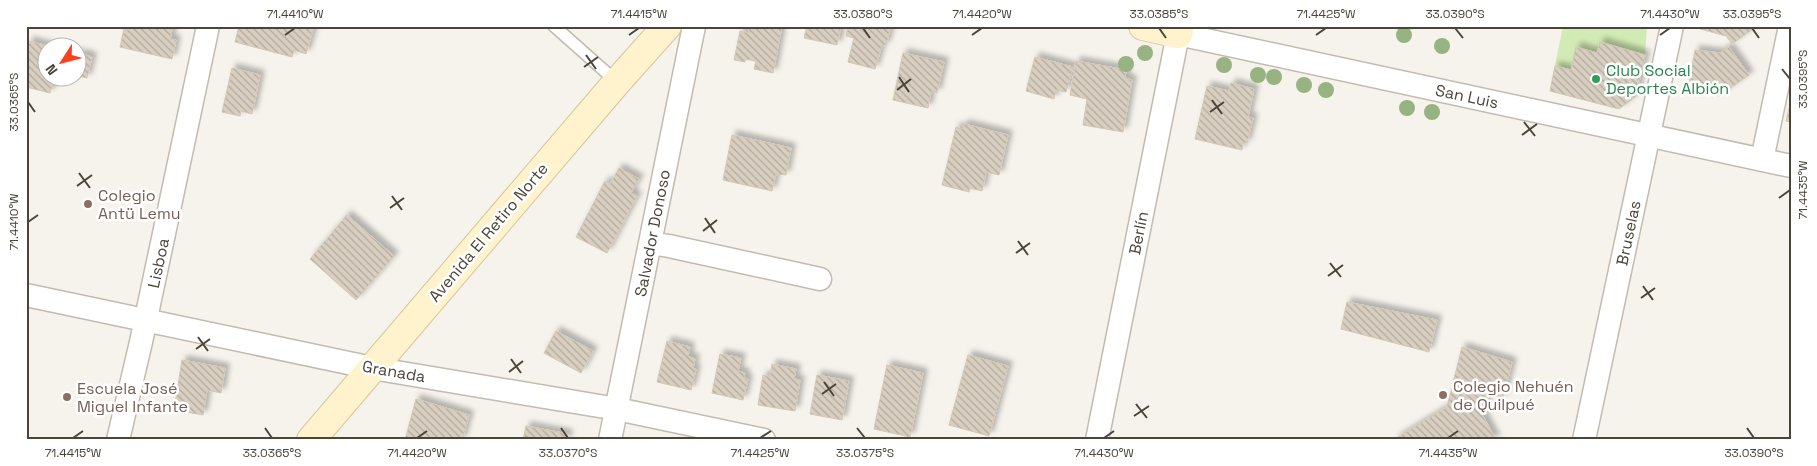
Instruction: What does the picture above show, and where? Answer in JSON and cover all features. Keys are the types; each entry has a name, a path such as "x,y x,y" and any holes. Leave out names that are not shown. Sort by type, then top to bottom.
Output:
{"street":[{"name":"Lisboa","path":"118,440 146,320 208,26"},
{"name":"Avenida El Retiro Norte","path":"311,440 667,26"},
{"name":"Salvador Donoso","path":"610,440 694,26"},
{"name":"San Luis","path":"1143,26 1179,30 1649,136 1791,166"},
{"name":"Bruselas","path":"1584,440 1672,26"},
{"path":"1762,160 1790,26"},
{"name":"Berlín","path":"1097,440 1179,30"},
{"path":"650,244 669,246 820,279"},
{"name":"Granada","path":"26,295 372,368 617,409 764,440"}],"lane":[{"path":"554,26 617,82"}],"green space":[{"name":"Club Social Deportes Albión","path":"1563,26 1647,26 1645,55 1636,96 1619,109 1550,91"}],"building":[{"path":"131,26 173,26 170,39 176,40 172,59 120,47 124,29 130,30"},
{"path":"239,26 314,26 306,54 294,50 292,57 235,42"},
{"path":"750,26 782,26 773,73 754,69 756,61 734,60 740,31 748,33"},
{"path":"807,26 841,26 837,45 804,38"},
{"path":"848,26 891,26 886,45 882,45 875,69 848,62 854,38 846,36"},
{"path":"1701,26 1757,26 1732,44 1726,36 1700,29"},
{"path":"29,41 38,43 38,88 51,88 50,93 26,87 26,53"},
{"name":"Club Social Deportes Albión","path":"1600,42 1645,55 1636,96 1619,109 1550,91 1555,66 1571,70 1576,47 1597,53"},
{"path":"1729,47 1749,75 1719,96 1688,88 1695,50 1720,53"},
{"path":"903,53 944,62 937,93 931,92 928,108 893,100"},
{"path":"88,56 92,57 88,74"},
{"path":"1035,57 1073,67 1066,92 1056,90 1054,99 1026,91"},
{"path":"1076,61 1126,70 1125,78 1132,80 1123,132 1083,125 1087,99 1070,95"},
{"path":"232,68 260,75 252,114 241,111 240,116 222,112"},
{"path":"1231,83 1254,89 1248,117 1253,118 1247,143 1243,142 1242,150 1195,139 1207,86 1229,91"},
{"path":"1791,100 1791,122 1786,121"},
{"path":"964,124 1008,135 999,175 986,172 982,191 970,188 969,192 942,185 956,127 962,129"},
{"path":"732,135 791,148 786,175 776,174 772,191 723,180"},
{"path":"619,168 639,179 631,193 637,196 607,253 576,237 605,181 610,184"},
{"path":"347,215 394,256 356,300 310,259"},
{"path":"1347,302 1437,320 1429,352 1341,329"},
{"path":"556,331 593,351 581,373 544,353"},
{"path":"667,341 690,347 688,356 695,359 693,368 696,369 691,390 657,382"},
{"path":"1462,347 1512,362 1503,398 1489,394 1483,416 1496,440 1393,440 1447,407"},
{"path":"720,354 741,358 738,371 745,373 744,378 748,379 743,400 712,393"},
{"path":"968,355 1008,366 989,436 949,425"},
{"path":"182,360 225,368 221,393 207,390 203,415 174,410"},
{"path":"772,364 796,369 794,379 800,380 795,411 758,405 763,375 770,377"},
{"path":"887,365 923,373 910,437 874,429"},
{"path":"817,375 849,381 842,420 810,414"},
{"path":"416,399 469,415 462,440 405,440"},
{"path":"526,426 568,434 567,440 523,440"}],"place":[{"name":"Club Social Deportes Albión","path":"1596,79"},
{"name":"Colegio Antü Lemu","path":"88,204"},
{"name":"Colegio Nehuén de Quilpué","path":"1443,395"},
{"name":"Escuela José Miguel Infante","path":"67,397"}]}
